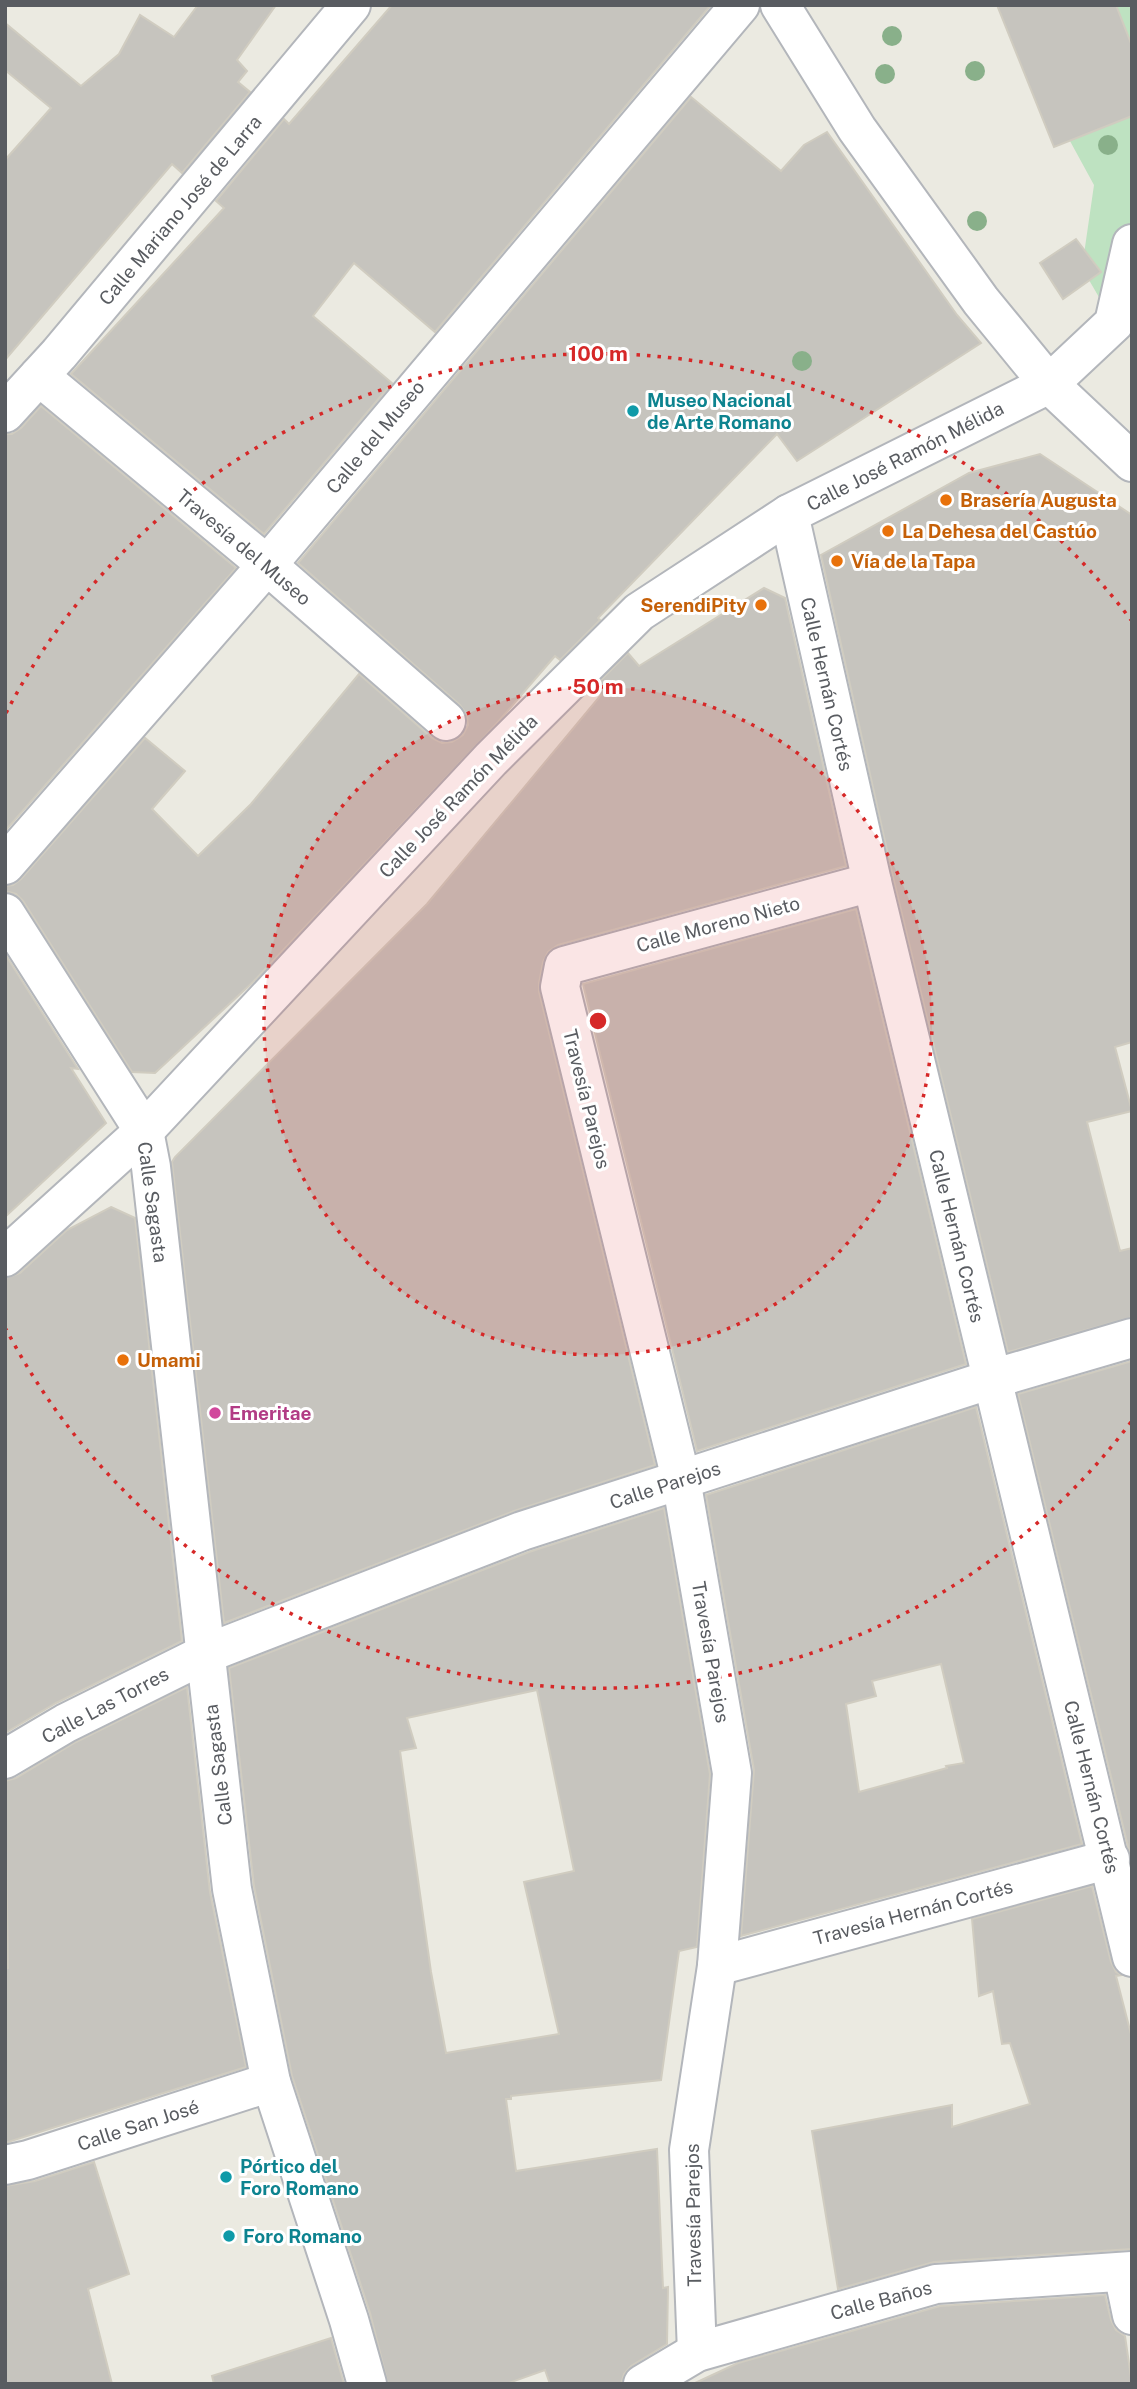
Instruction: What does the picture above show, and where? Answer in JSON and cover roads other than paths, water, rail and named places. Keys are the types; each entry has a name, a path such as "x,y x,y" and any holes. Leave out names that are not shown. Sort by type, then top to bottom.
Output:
{"street":[{"name":"Calle Mariano José de Larra","path":"5,413 351,5"},
{"name":"Calle del Museo","path":"5,865 267,565 740,5"},
{"path":"780,5 857,129 981,301 1049,384 1132,462"},
{"name":"Calle José Ramón Mélida","path":"5,1256 144,1131 491,759 639,612 789,514 1049,384 1114,323 1132,244"},
{"name":"Travesía del Museo","path":"39,376 267,565 446,721"},
{"name":"Calle Hernán Cortés","path":"789,514 872,882 1132,1957"},
{"name":"Calle Moreno Nieto","path":"564,967 872,882"},
{"path":"5,913 144,1131"},
{"name":"Travesía Parejos","path":"564,967 560,987 681,1479 732,1773 717,1966 689,2150 697,2351"},
{"name":"Calle Sagasta","path":"144,1131 151,1167 232,1889 271,2082 349,2320 367,2384"},
{"name":"Calle Parejos","path":"205,1654 523,1531 992,1379 1132,1338"},
{"name":"Calle Las Torres","path":"5,1759 66,1723 205,1654"},
{"name":"Travesía Hernán Cortés","path":"717,1966 1110,1859"},
{"name":"Calle San José","path":"5,2165 271,2082"},
{"path":"1127,2271 1132,2315"},
{"name":"Calle Baños","path":"643,2384 697,2351 936,2284 1127,2271"}],"place":[{"name":"Museo Nacional de Arte Romano","path":"633,411"},
{"name":"Brasería Augusta","path":"946,500"},
{"name":"La Dehesa del Castúo","path":"888,531"},
{"name":"Vía de la Tapa","path":"837,561"},
{"name":"SerendiPity","path":"761,605"},
{"name":"Umami","path":"123,1360"},
{"name":"Emeritae","path":"215,1413"},
{"name":"Pórtico del Foro Romano","path":"226,2177"},
{"name":"Foro Romano","path":"229,2236"}]}
